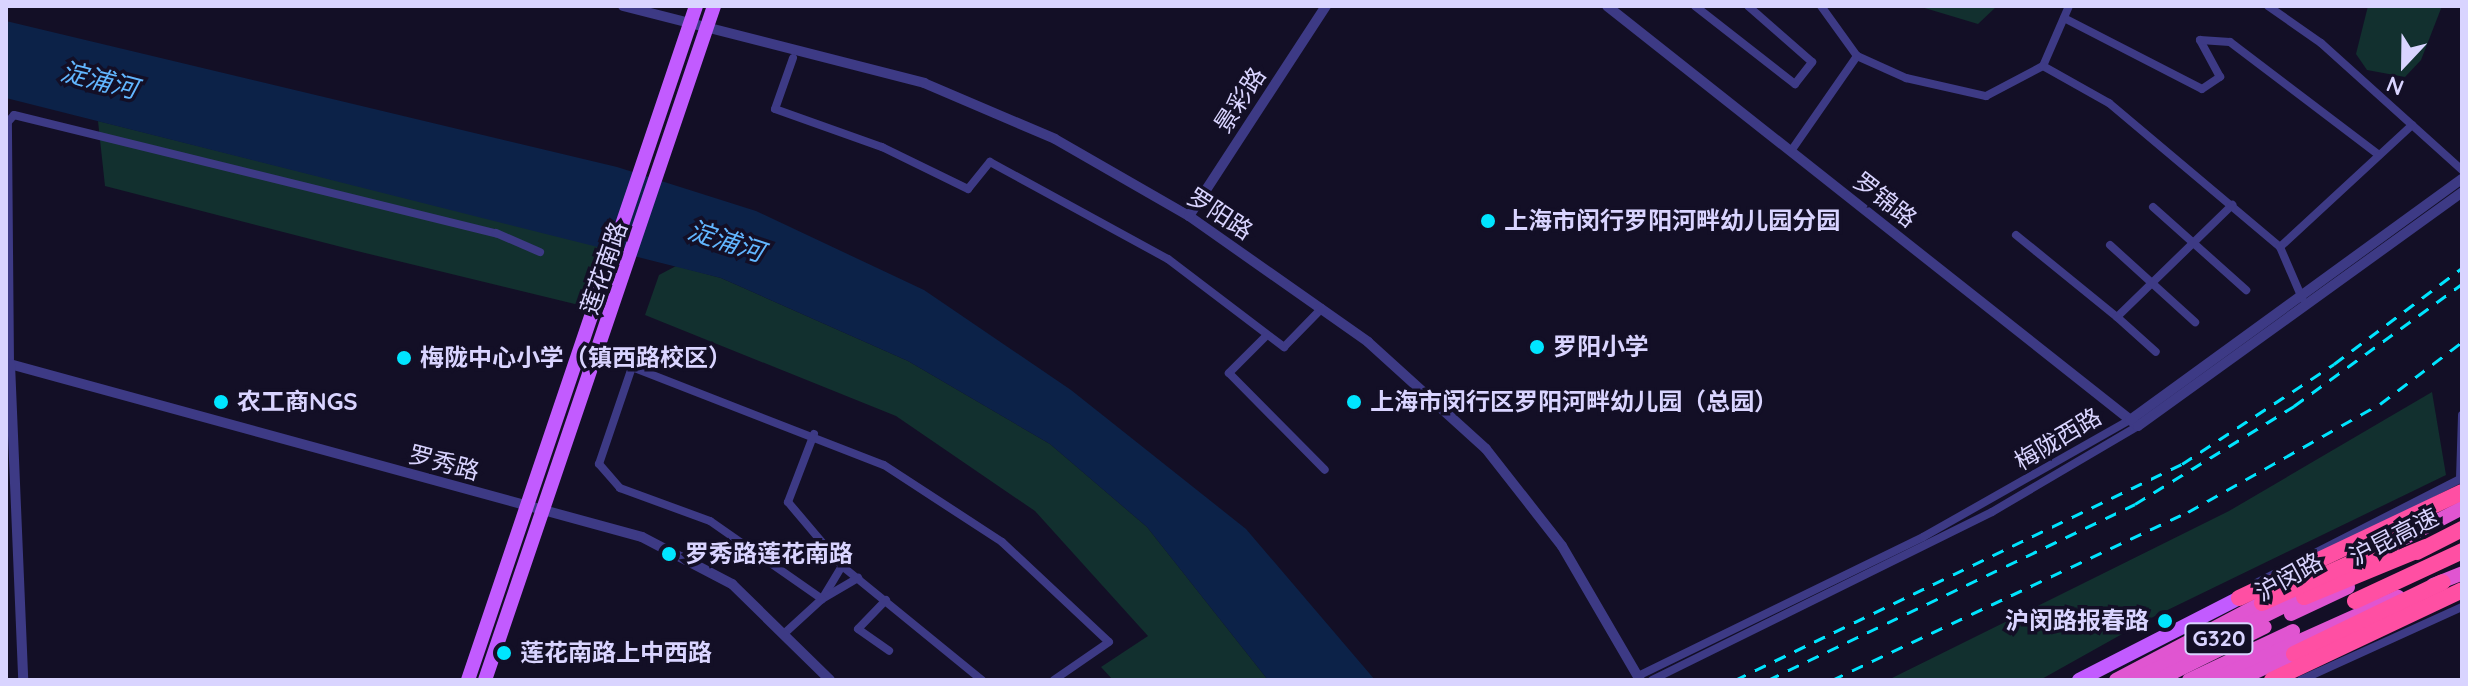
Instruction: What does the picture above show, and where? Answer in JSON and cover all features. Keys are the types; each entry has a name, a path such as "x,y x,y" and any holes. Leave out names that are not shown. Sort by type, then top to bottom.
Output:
{"highway":[{"path":"2300,591 2461,483"},
{"path":"2239,598 2462,508"},
{"name":"沪昆高速","path":"2356,604 2426,547 2462,529"},
{"path":"2116,680 2262,603 2426,547"},
{"name":"沪昆高速","path":"2356,604 2462,551"},
{"path":"2158,680 2274,622 2443,582 2462,573"},
{"path":"2272,680 2462,590"},
{"name":"沪闵路","path":"2134,680 2300,591"},
{"path":"2238,680 2294,654 2356,604"},
{"path":"2189,680 2356,604 2426,607"},
{"name":"G320","path":"2213,680 2356,604"}],"main road":[{"name":"莲花南路","path":"485,680 661,172 714,6"},
{"name":"莲花南路","path":"468,680 694,13"},
{"path":"2079,680 2239,598"}],"street":[{"name":"罗阳路","path":"623,6 694,13 707,24 851,60 987,108 1189,216 1322,308 1486,449 1562,546 1639,678"},
{"name":"景彩路","path":"1189,216 1326,6"},
{"name":"罗锦路","path":"1607,6 2134,423"},
{"path":"1695,6 1795,84 1812,62 1748,6"},
{"path":"1821,6 1857,56 1906,78 1986,96 2043,66 2069,6"},
{"path":"2268,6 2462,170"},
{"path":"2064,18 2202,89 2220,77 2200,40 2230,42 2379,155"},
{"path":"1791,151 1857,56"},
{"path":"793,58 775,109 882,147 968,189 990,162 1168,259 1284,347 1322,308"},
{"path":"2043,66 2109,103 2280,247 2302,298"},
{"path":"23,680 8,364 8,122 14,115 201,157 496,233 540,252"},
{"path":"2280,247 2412,125"},
{"name":"梅陇西路","path":"2134,423 2462,179"},
{"name":"梅陇西路","path":"1639,678 1784,610 2134,423 2462,192"},
{"path":"2117,317 2232,205"},
{"path":"2153,207 2195,240 2246,290"},
{"path":"2016,235 2156,352"},
{"path":"2110,245 2154,281 2195,322"},
{"path":"1267,335 1229,373 1325,470"},
{"name":"罗秀路","path":"8,364 527,505 671,548 732,584 787,631 830,680"},
{"path":"822,599 710,521 620,488 599,464 632,367 814,434 884,465 1002,542 1109,642 1054,680"},
{"path":"2239,598 2266,575 2461,483 2462,415"},
{"path":"814,434 788,502 842,566 982,680"},
{"path":"822,599 842,566"},
{"path":"787,631 822,599 858,578"},
{"path":"886,600 858,629 889,651"},
{"path":"2301,680 2462,607"},
{"name":"梅陇西路","path":"1652,680 1743,630"}],"green space":[{"path":"1918,6 1997,6 1978,24"},
{"path":"2368,6 2442,6 2421,60 2405,77 2367,70 2356,54"},
{"path":"98,121 598,246 579,305 357,251 105,186"},
{"path":"676,266 721,278 908,361 1050,444 1147,527 1268,680 1113,680 1101,667 1148,636 1035,511 896,416 645,315 659,275"},
{"path":"2432,392 2446,475 2149,619 2040,680 1888,680 2229,511"}],"water":[{"name":"淀浦河","path":"6,21 617,167 756,211 924,290 1071,390 1246,529 1375,680 1268,680 1147,527 1050,444 908,361 721,278 6,98"}],"railway":[{"path":"1735,680 2182,464 2334,364 2462,268"},
{"path":"1768,680 2135,504 2294,406 2462,284"},
{"path":"1832,680 2188,512 2380,404 2462,342"}],"place":[{"name":"上海市闵行罗阳河畔幼儿园分园","path":"1488,221"},
{"name":"罗阳小学","path":"1537,347"},
{"name":"梅陇中心小学（镇西路校区）","path":"404,358"},
{"name":"农工商NGS","path":"221,402"},
{"name":"上海市闵行区罗阳河畔幼儿园（总园）","path":"1354,402"},
{"name":"罗秀路莲花南路","path":"669,554"},
{"name":"沪闵路报春路","path":"2165,621"},
{"name":"莲花南路上中西路","path":"504,653"}]}
